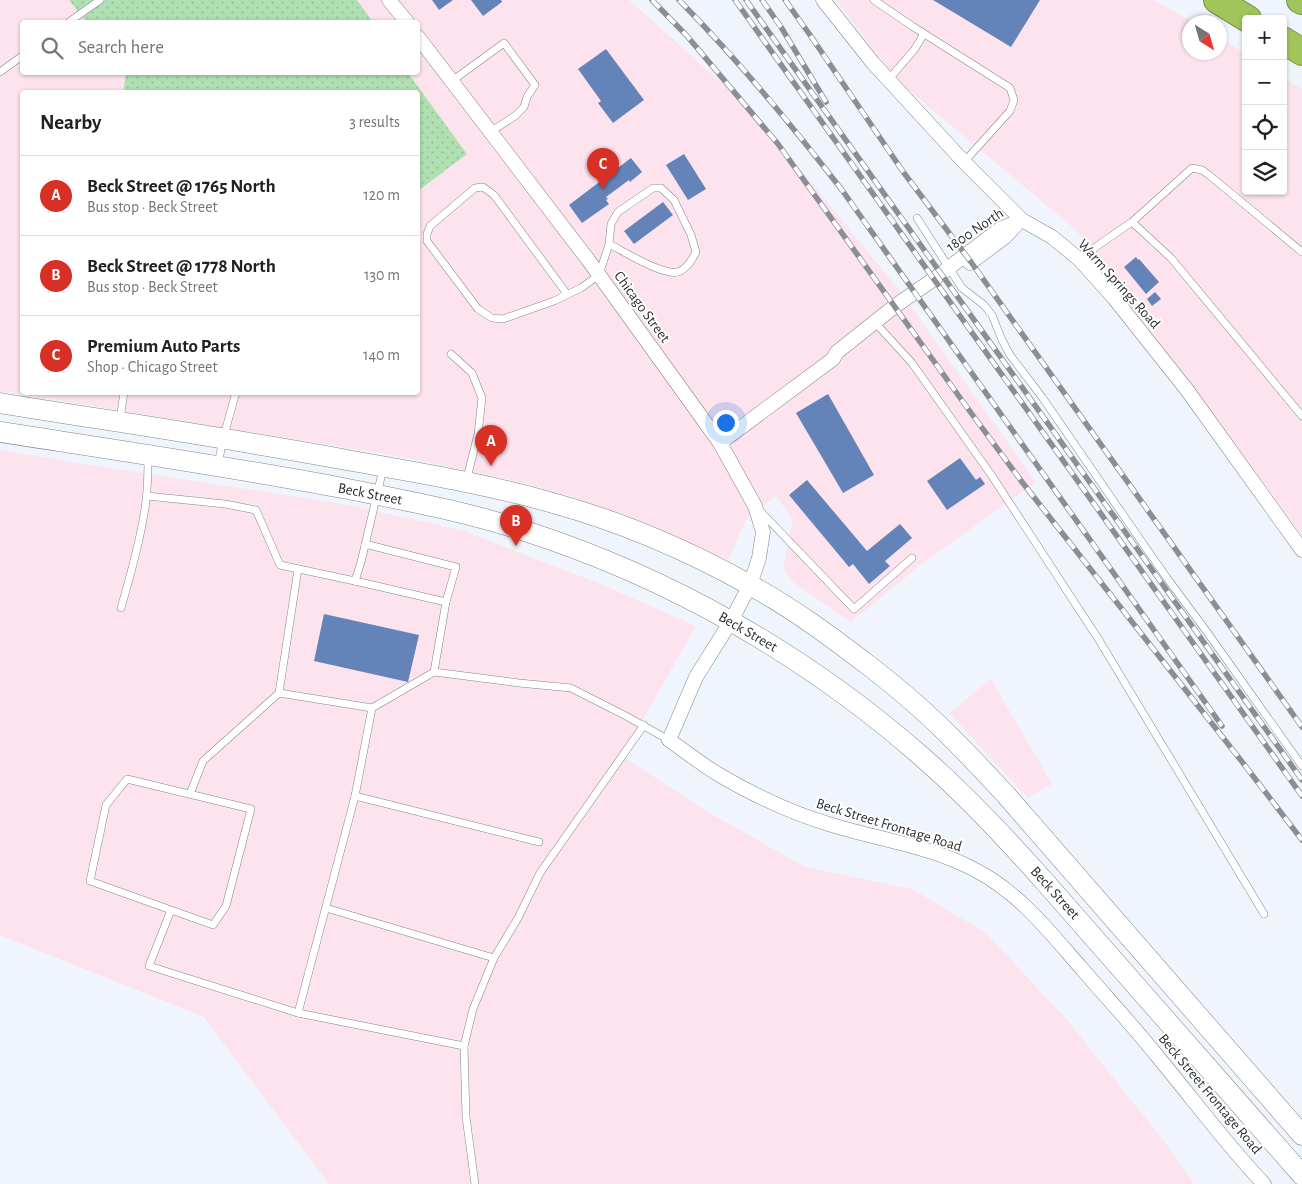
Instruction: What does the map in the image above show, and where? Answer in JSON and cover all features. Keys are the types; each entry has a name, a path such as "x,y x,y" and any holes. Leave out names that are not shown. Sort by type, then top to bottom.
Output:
{"highway":[{"path":"1217,0 1242,15"},
{"path":"1287,43 1302,52"}],"main road":[{"name":"Beck Street","path":"0,403 384,467 466,482 553,503 623,526 673,547 750,585 820,630 856,656 930,717 968,754 1302,1135"},
{"name":"Beck Street","path":"0,432 283,477 479,517 525,531 617,565 731,621 810,669 848,696 915,751 963,795 1070,910 1302,1175"}],"street":[{"path":"389,0 405,20"},
{"name":"Warm Springs Road","path":"825,1 873,63 964,162 1022,220 1052,237 1080,260 1114,298 1187,390 1302,550"},
{"name":"Chicago Street","path":"420,40 599,275 720,443 755,506 763,532 759,558 750,585 731,621"},
{"name":"1800 North","path":"720,443 833,359 837,352 895,306 1005,237 1022,220"},
{"name":"1800 North","path":"833,359 841,358 951,271"},
{"path":"669,740 696,677 731,621"},
{"name":"Beck Street Frontage Road","path":"669,740 715,772 777,805 834,826 921,849 953,860 977,871 1001,886 1035,916 1058,941 1157,1055 1264,1184"}],"lane":[{"path":"72,20 100,0"},
{"path":"874,0 1010,88 1014,100 1010,111 964,162"},
{"path":"889,79 914,50 924,34"},
{"path":"452,82 504,43 534,85 524,107 515,116 490,132"},
{"path":"0,72 20,57"},
{"path":"1080,260 1132,222 1192,168 1202,170 1209,175 1302,252"},
{"path":"567,294 494,195 483,187 475,188 430,226 427,241 478,309 492,318 503,320 554,301 581,288 599,275 609,244 611,224 618,212 652,188 661,188 674,200 692,235 696,252 690,263 678,272 668,272 649,265 609,244"},
{"path":"916,218 962,288 984,305 992,315 1010,355 1042,397 1166,578 1207,632 1302,766"},
{"path":"1132,222 1171,258 1302,416"},
{"path":"880,328 912,363 992,476 1099,640 1264,914"},
{"path":"451,354 472,373 482,398 478,434 466,482"},
{"path":"120,422 124,395"},
{"path":"218,467 235,395"},
{"path":"121,608 144,514 148,455"},
{"path":"355,581 384,467"},
{"path":"146,496 225,504 256,510 280,565 446,602"},
{"path":"755,506 854,609 912,558"},
{"path":"365,544 456,567 446,602 434,672"},
{"path":"190,794 203,761 279,693 298,568"},
{"path":"279,693 372,708 434,672 571,688 644,725 669,740"},
{"path":"298,1013 355,796 372,708"},
{"path":"475,1184 466,1117 464,1046 474,1010 494,958 518,918 540,873 644,725"},
{"path":"127,779 251,809 226,906 213,925 171,910 90,881 106,805 127,779"},
{"path":"355,796 539,842"},
{"path":"326,908 494,958"},
{"path":"171,910 149,966 298,1013 464,1046"}],"shaded area":[{"path":"0,0 69,0 84,20 20,20 20,75 126,75 123,90 20,90 20,394 0,391"},
{"path":"353,0 629,0 752,110 899,290 1036,482 924,562 851,622 793,582 783,568 793,520 776,496 746,520 728,560 648,525 572,497 528,484 403,457 24,395 420,395 420,189 467,154 408,75 420,75 420,20 368,20"},
{"path":"836,0 1154,0 1182,16 1182,60 1227,60 1227,42 1242,52 1242,195 1287,195 1287,80 1302,89 1302,535 1076,230 899,82"},
{"path":"0,450 343,504 461,530 603,585 696,626 622,756 706,811 805,867 912,889 986,933 1067,1020 1164,1141 1194,1184 329,1184 204,1017 0,935"},
{"path":"991,679 1052,784 1028,798 949,713"}],"green space":[{"path":"69,0 357,0 372,20 84,20"},
{"path":"126,75 409,75 467,154 420,189 420,90 123,90"}],"building":[{"path":"432,0 453,0 439,10"},
{"path":"471,0 501,0 502,2 483,16"},
{"path":"933,0 1040,0 1011,47"},
{"path":"606,49 644,100 613,123 598,103 601,101 578,69"},
{"path":"684,154 706,189 688,200 666,165"},
{"path":"631,158 642,172 606,197 609,204 582,223 569,205"},
{"path":"663,202 673,215 634,244 624,231"},
{"path":"1136,257 1159,282 1146,294 1124,267"},
{"path":"1155,292 1161,299 1152,306 1147,299"},
{"path":"828,394 874,475 843,493 796,413"},
{"path":"960,458 976,480 980,477 985,484 947,510 927,481"},
{"path":"807,480 867,551 900,524 912,538 885,561 890,566 869,584 853,564 849,567 789,495"},
{"path":"324,614 419,635 408,682 314,661"}],"railway":[{"path":"652,0 687,36 778,144 1022,482 1302,840"},
{"path":"679,0 764,93 842,190 1222,726"},
{"path":"735,0 1302,796"},
{"path":"746,0 1302,780"},
{"path":"762,0 781,27 826,102"},
{"path":"785,0 904,173 971,262 1302,727"}],"place":[{"name":"Premium Auto Parts","path":"603,189"},
{"name":"Beck Street @ 1765 North","path":"491,466"},
{"name":"Beck Street @ 1778 North","path":"516,546"}]}
